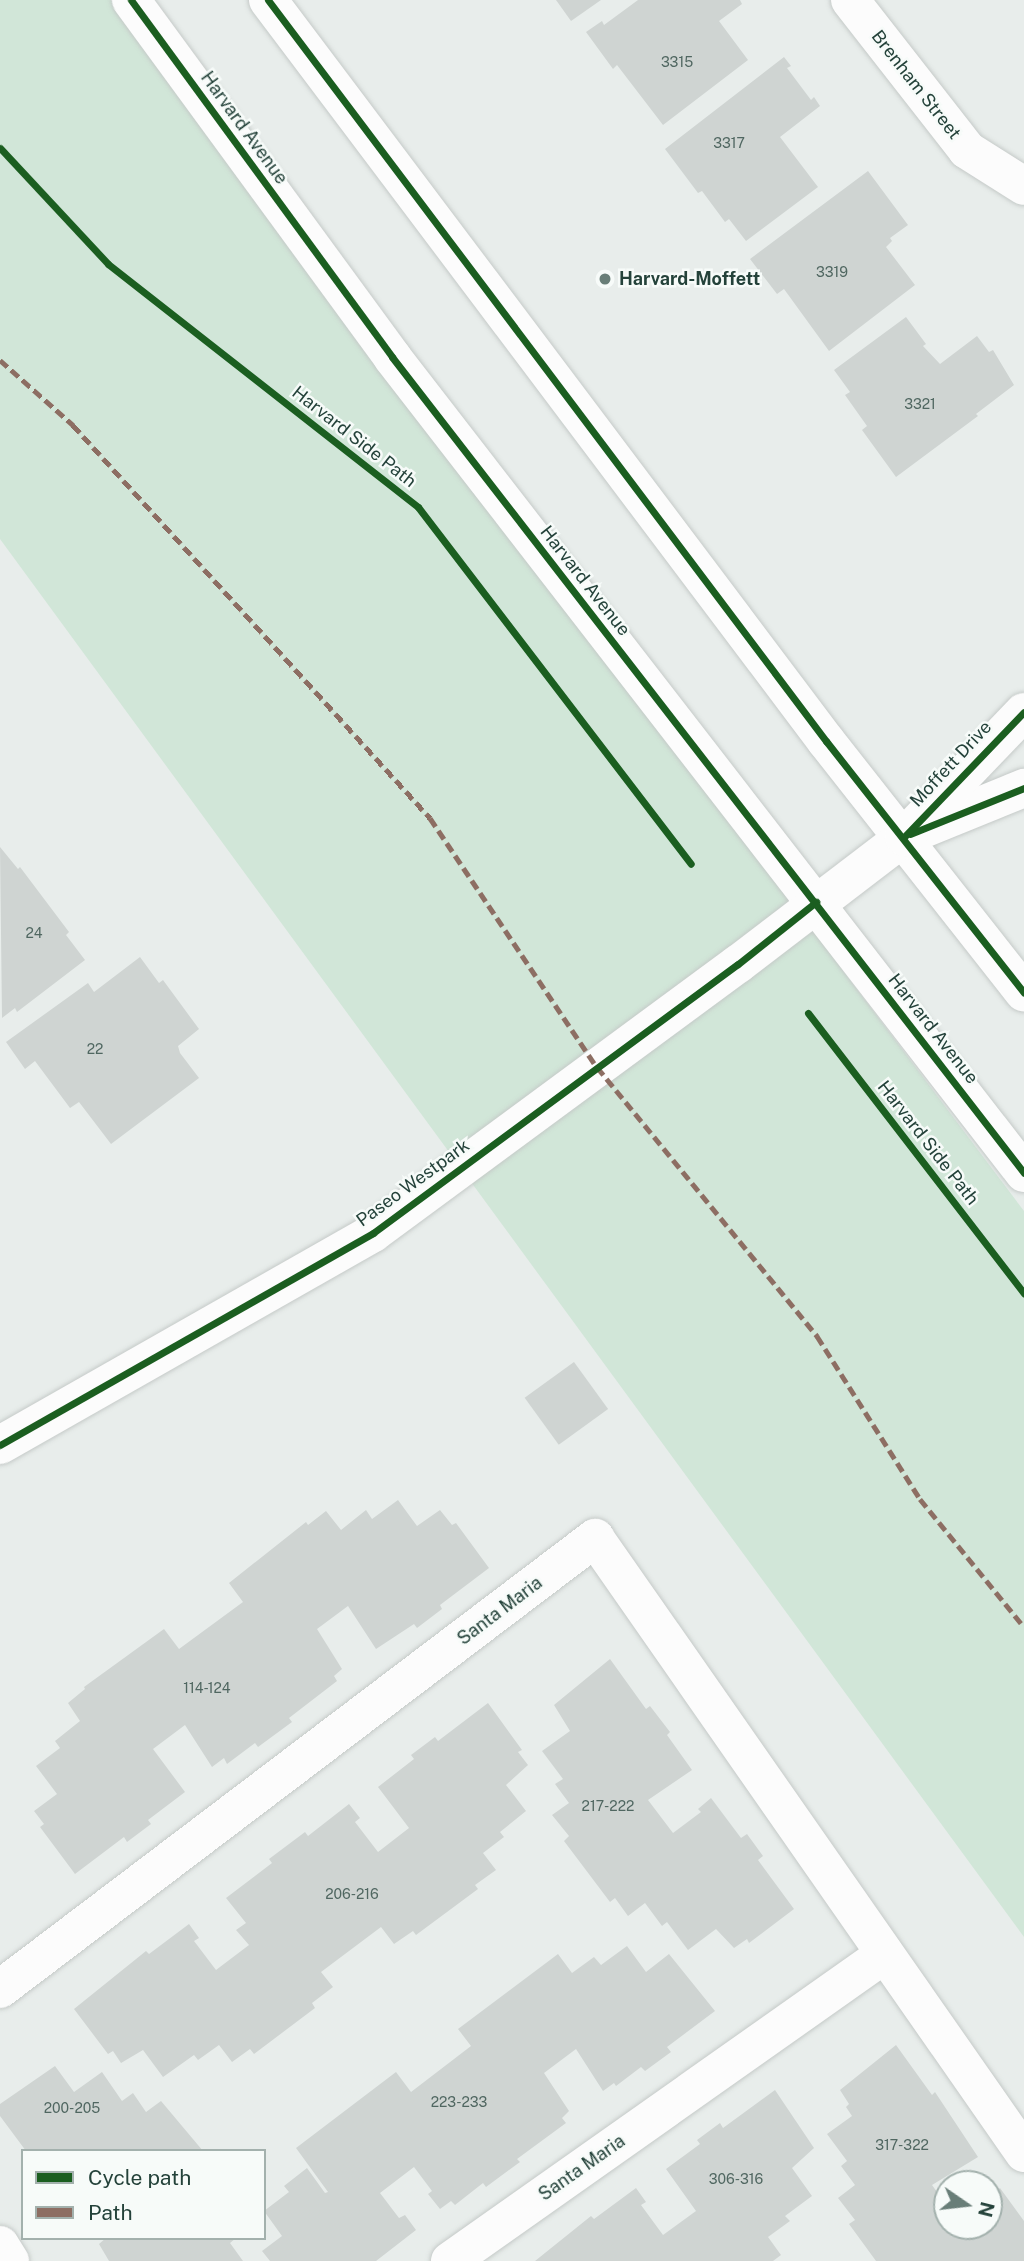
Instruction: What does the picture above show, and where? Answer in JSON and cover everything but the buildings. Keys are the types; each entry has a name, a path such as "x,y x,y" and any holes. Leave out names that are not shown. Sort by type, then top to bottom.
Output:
{"street":[{"name":"Harvard Avenue","path":"131,0 392,357 1024,1173"},
{"path":"268,0 817,730 904,837 1024,993"},
{"name":"Brenham Street","path":"850,0 967,150 1024,186"},
{"name":"Moffett Drive","path":"816,902 904,837 1024,712"},
{"name":"Moffett Drive","path":"904,837 1024,788"},
{"name":"Paseo Westpark","path":"0,1445 373,1233 738,964 816,902"},
{"name":"Santa Maria","path":"0,1989 596,1538 1024,2153"},
{"name":"Santa Maria","path":"450,2261 885,1954"},
{"path":"0,2245 10,2261"}],"green space":[{"path":"0,0 111,0 1024,1211 1024,1937 0,539"}],"marked path":[{"path":"0,360 73,425 430,818 597,1067 817,1336 920,1499 1024,1627"}],"cycle path":[{"path":"131,0 392,357 1024,1173"},
{"path":"268,0 826,741 1024,993"},
{"name":"Harvard Side Path","path":"0,148 108,264 418,507 691,864"},
{"path":"904,837 1024,712"},
{"path":"910,834 1024,788"},
{"path":"0,1445 373,1233 738,964 816,902"},
{"name":"Harvard Side Path","path":"808,1013 1024,1293"}],"place":[{"name":"Harvard-Moffett","path":"605,279"}]}
